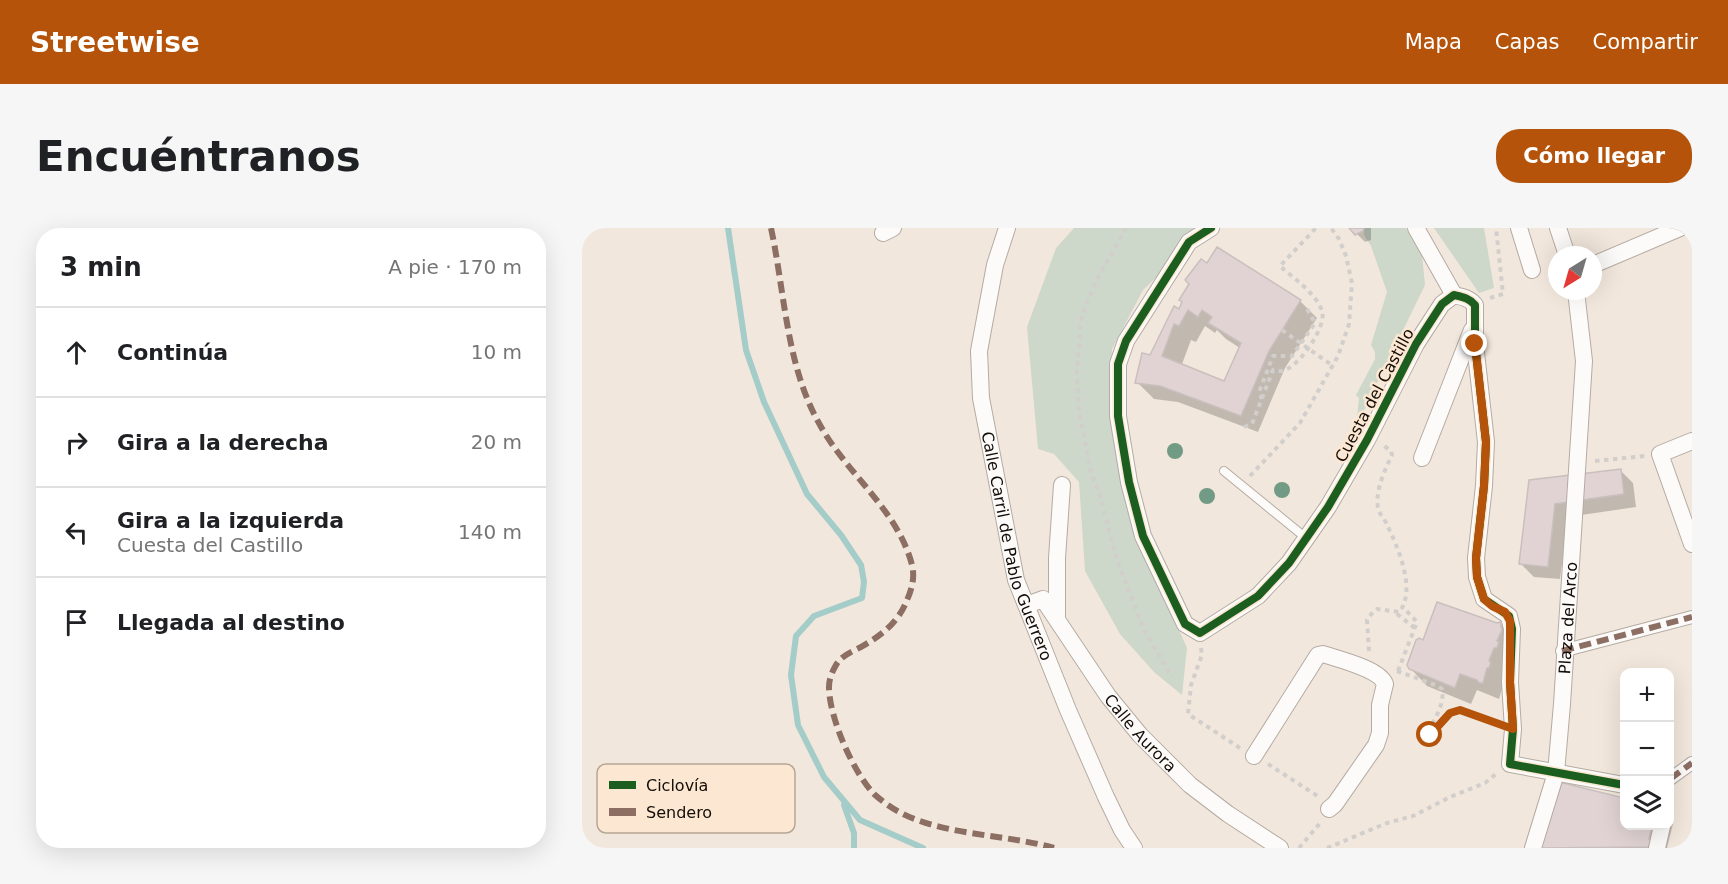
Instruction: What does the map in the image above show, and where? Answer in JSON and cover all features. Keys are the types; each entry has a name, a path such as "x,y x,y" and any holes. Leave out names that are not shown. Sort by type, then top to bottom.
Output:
{"street":[{"name":"Calle Carril de Pablo Guerrero","path":"1007,228 993,275 979,351 979,363 981,398 1016,580 1096,775 1122,830 1134,848"},
{"name":"Cuesta del Castillo","path":"1211,228 1189,242 1126,341 1118,364 1118,416 1129,483 1143,536 1185,624 1200,633 1258,596 1289,562 1328,507 1369,436 1416,344 1442,304 1454,295"},
{"path":"1416,228 1454,295 1470,300 1475,305 1478,377 1484,411 1486,442 1476,558 1477,577 1484,599 1505,612 1510,621 1513,729 1510,764 1620,784"},
{"path":"1519,228 1532,270"},
{"path":"1558,228 1564,246"},
{"path":"1602,261 1680,228"},
{"name":"Plaza del Arco","path":"1533,848 1556,773 1584,361 1577,300"},
{"path":"1422,458 1475,323"},
{"path":"1459,362 1465,357 1472,359 1478,377"},
{"path":"1692,441 1660,454 1692,544"},
{"path":"1057,618 1057,558 1062,485"},
{"name":"Calle Aurora","path":"1027,605 1043,599 1108,696 1140,735 1190,785 1228,814 1280,848"},
{"path":"1564,650 1692,617"},
{"path":"1254,756 1318,655 1323,654 1375,673 1385,684 1380,705 1380,733 1376,745 1335,804 1329,809"},
{"path":"1674,776 1692,763"},
{"path":"1658,848 1661,830"}],"lane":[{"path":"1224,471 1306,538"}],"path":[{"path":"1244,427 1252,424 1273,370 1283,371 1298,362 1323,322 1323,313 1313,297 1280,266 1317,228"},
{"path":"1242,485 1300,423 1338,356 1349,324 1352,283 1342,247 1331,228"},
{"path":"1475,305 1503,294 1496,228"},
{"path":"1262,399 1259,392 1274,356 1292,356 1315,323 1305,305"},
{"path":"1282,330 1333,366"},
{"path":"1369,436 1387,447 1392,455 1383,473 1378,508 1406,577 1407,588 1403,607 1397,614"},
{"path":"1578,463 1660,454"},
{"path":"1398,671 1417,622 1403,607"},
{"path":"1416,629 1397,614 1377,609 1367,620 1375,673 1398,671 1442,689 1441,705 1428,730 1430,735 1450,713 1460,710 1513,729"},
{"path":"1327,848 1387,823 1413,816 1450,797 1485,783 1510,764"}],"green space":[{"path":"1074,228 1208,228 1143,290 1112,349 1111,406 1136,535 1187,648 1182,695 1154,672 1120,634 1085,571 1079,482 1054,454 1038,449 1027,327 1056,248"},
{"path":"1364,228 1406,228 1422,255 1425,285 1356,427 1359,398 1356,395 1375,359 1375,352 1371,345 1387,292 1371,246 1364,235"},
{"path":"1434,228 1484,228 1494,288 1479,293"}],"building":[{"path":"1349,228 1364,228 1355,235"},
{"path":"1217,247 1301,300 1269,351 1241,416 1160,386 1135,383 1142,353 1150,355 1174,306 1179,309 1182,302 1179,300 1189,284 1185,280 1201,259 1207,263","holes":["1188,310 1198,317 1202,310 1212,317 1208,323 1241,343 1224,381 1162,356 1174,324 1179,326"]},
{"path":"1621,469 1624,494 1555,504 1548,567 1519,564 1529,480"},
{"path":"1437,602 1497,623 1500,622 1502,630 1497,641 1499,642 1497,648 1494,648 1483,683 1460,674 1455,688 1409,669 1407,665 1416,640 1419,638 1423,640"},
{"path":"1555,781 1620,797 1620,830 1651,830 1650,847 1539,848"}],"waterway":[{"path":"728,228 746,350 764,402 807,494 841,535 861,565 864,582 862,598 814,616 796,636 791,675 798,725 824,777 860,820 923,848"},
{"path":"844,805 854,833 854,848"}],"marked path":[{"path":"771,228 793,354 809,402 831,443 884,509 905,545 913,569 910,592 894,622 876,638 843,657 832,673 829,684 830,699 844,744 858,772 874,794 902,814 929,824 1054,848"},
{"path":"1562,651 1692,617"},
{"path":"1674,776 1692,763"}],"cycle path":[{"path":"1211,228 1189,242 1126,341 1118,364 1118,416 1129,482 1143,536 1185,624 1200,633 1258,596 1289,563 1328,507 1367,440 1416,344 1442,304 1454,295 1466,298 1475,305 1475,344 1486,442 1476,558 1477,577 1484,599 1509,616 1512,629 1510,682 1513,729 1510,764 1620,784"}],"route":[{"path":"1430,735 1450,713 1460,710 1513,729 1510,682 1512,629 1509,616 1487,603 1480,590 1477,577 1476,558 1486,442 1475,344"}]}
